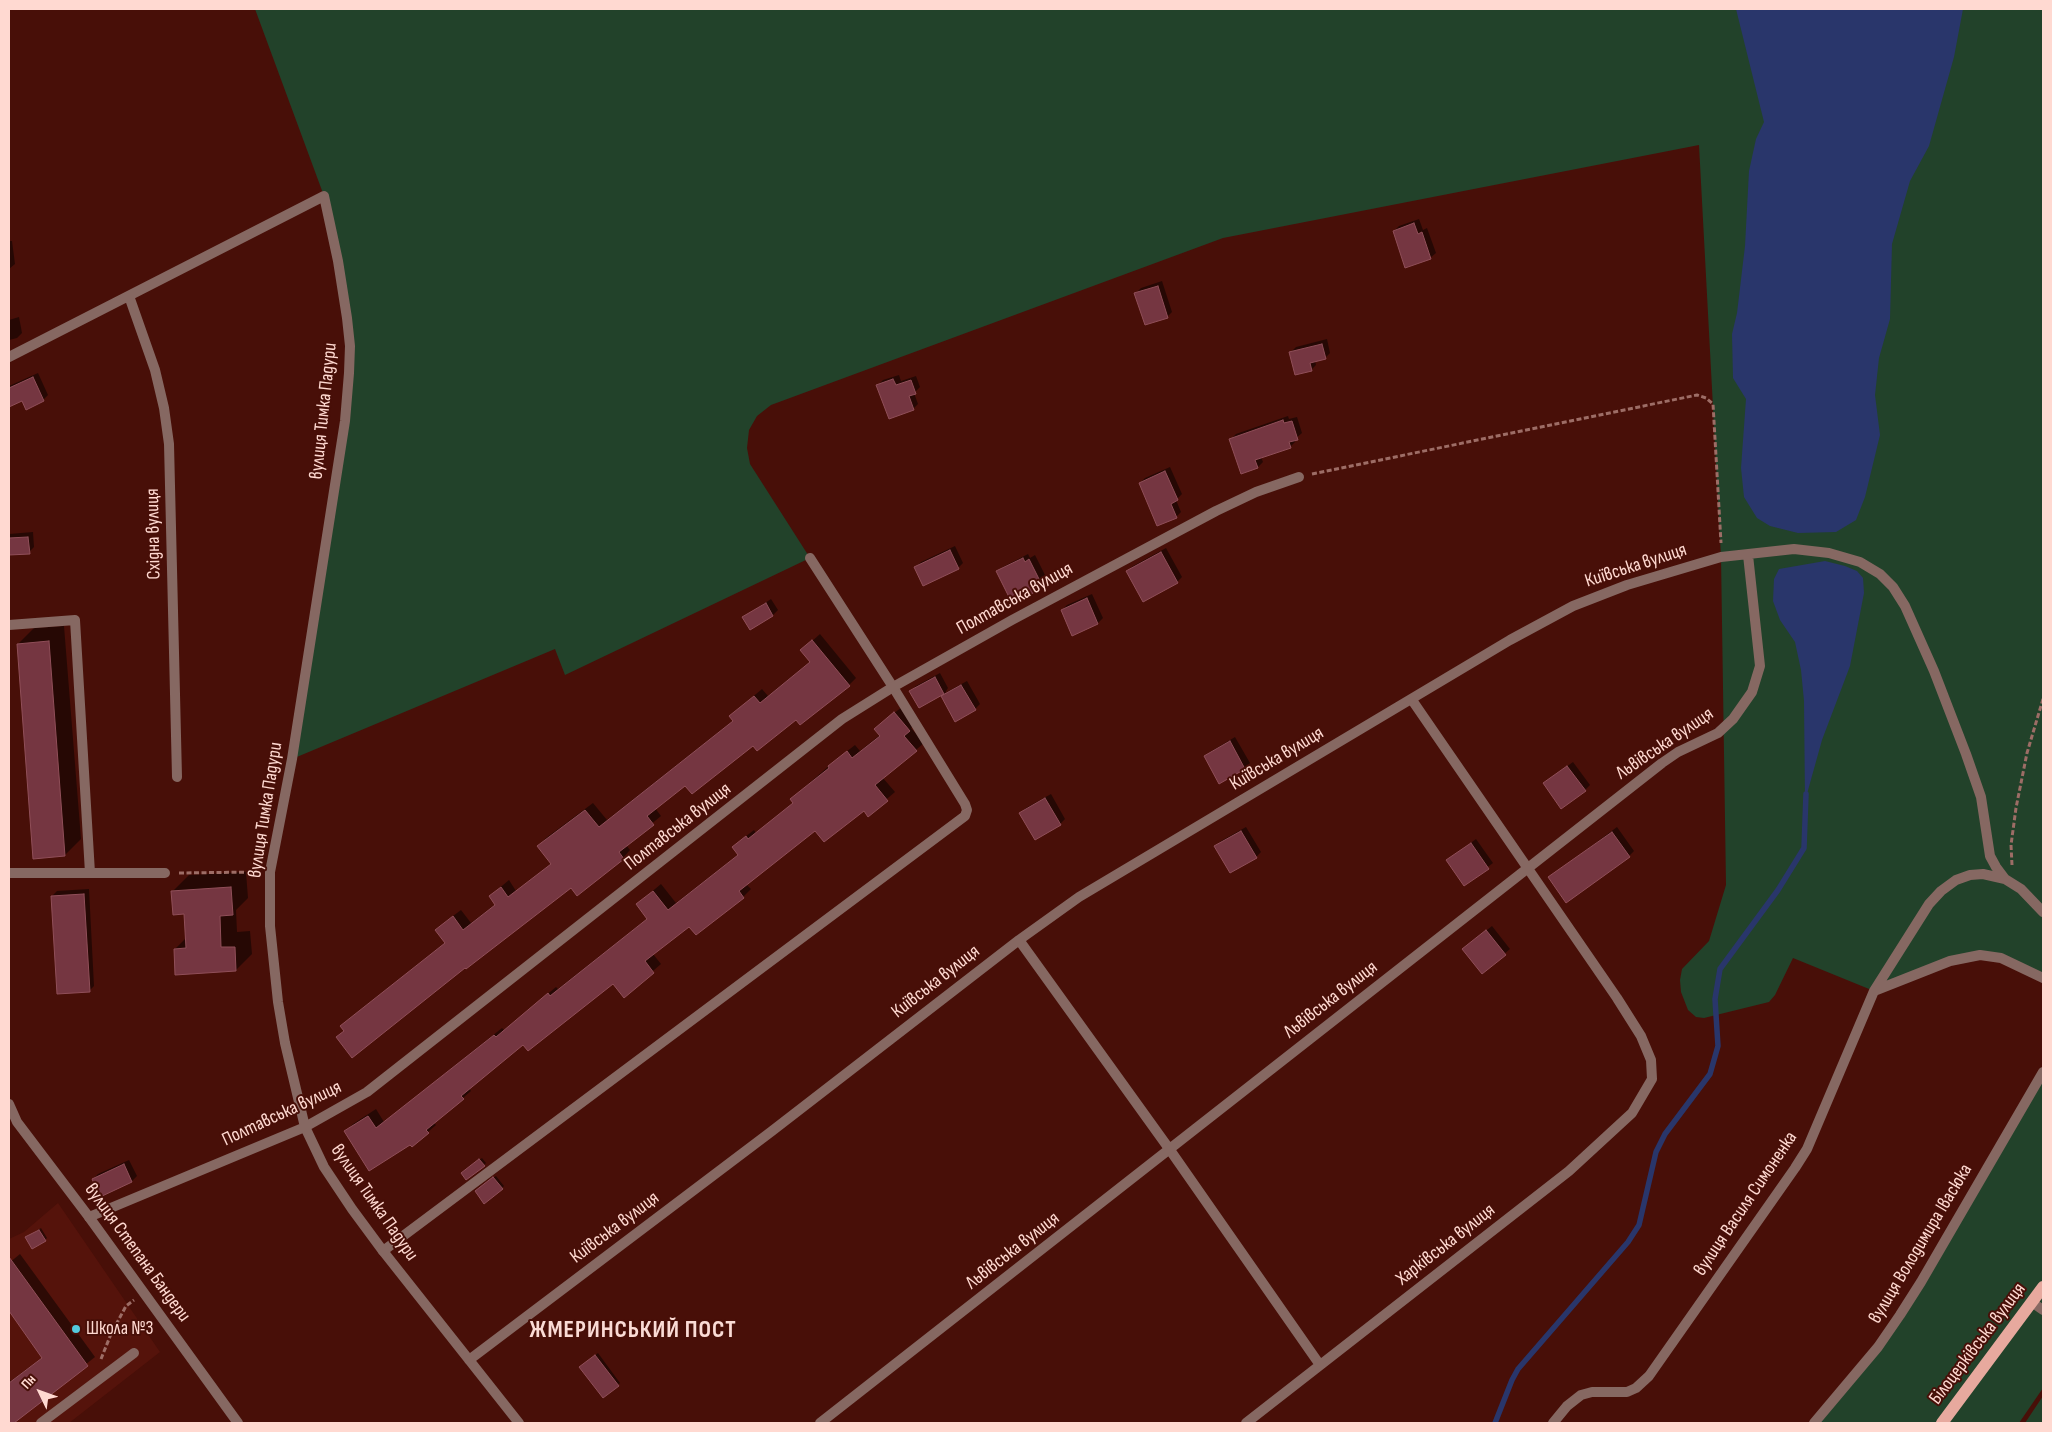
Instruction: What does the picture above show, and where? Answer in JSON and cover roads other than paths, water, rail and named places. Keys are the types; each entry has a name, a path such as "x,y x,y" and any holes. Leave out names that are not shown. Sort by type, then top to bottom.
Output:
{"main road":[{"name":"Білоцерківська вулиця","path":"1942,1423 2038,1306 2043,1287"}],"street":[{"name":"вулиця Тимка Падури","path":"129,296 324,196 338,261 347,318 350,346 349,374 345,421 296,730 270,872 270,926 273,964 285,1043 304,1127 324,1167 383,1251 519,1423"},
{"path":"9,357 129,296"},
{"name":"Східна вулиця","path":"129,296 155,370 164,408 169,444 177,777"},
{"name":"Полтавська вулиця","path":"90,1217 304,1127 367,1092 842,719 893,687 1216,511 1256,492 1299,476"},
{"name":"Київська вулиця","path":"468,1360 780,1125 1019,940 1079,897 1510,640 1573,606 1627,585 1722,557 1794,549 1829,553 1860,562 1880,574 1905,606 1966,754 1981,797 1990,856 2006,879 2021,890 2043,912"},
{"name":"Львівська вулиця","path":"820,1423 1662,763 1678,752 1718,733 1733,719 1752,692 1760,666 1748,555"},
{"path":"383,1251 965,816 965,804 810,558"},
{"path":"9,625 75,620 90,873"},
{"path":"1412,700 1526,868"},
{"name":"Харківська вулиця","path":"1246,1423 1569,1171 1632,1113 1652,1079 1651,1060 1641,1036 1617,998 1526,868"},
{"path":"9,873 165,873"},
{"name":"вулиця Василя Симоненка","path":"1553,1423 1567,1406 1581,1395 1592,1392 1627,1392 1636,1388 1649,1376 1807,1149 1874,991 1929,904 1941,891 1956,880 1970,875 1983,874 2006,879"},
{"path":"1019,940 1170,1150 1320,1365"},
{"path":"1874,991 1950,961 1980,955 2001,958 2043,978"},
{"name":"вулиця Володимира Івасюка","path":"1814,1423 1872,1354 1900,1315 2043,1072"},
{"name":"вулиця Степана Бандери","path":"9,1104 13,1122 90,1217 238,1423"},
{"path":"42,1423 134,1352"}],"water":[{"path":"1736,9 1963,9 1954,57 1929,146 1910,181 1892,244 1890,319 1879,358 1875,395 1880,435 1865,497 1856,520 1836,532 1798,533 1770,526 1757,518 1744,497 1741,468 1746,399 1733,378 1732,334 1737,313 1745,246 1749,171 1756,139 1764,122"},
{"path":"1825,561 1857,571 1863,578 1864,593 1850,666 1822,740 1805,801 1804,701 1801,670 1795,642 1780,620 1773,601 1774,579 1779,569"}],"waterway":[{"path":"1495,1423 1518,1369 1628,1242 1639,1225 1656,1152 1665,1134 1710,1074 1718,1046 1715,999 1720,969 1778,890 1804,848 1806,794"}],"place":[{"name":"Школа №3","path":"76,1329"}],"district":[{"name":"ЖМЕРИНСЬКИЙ ПОСТ","path":"633,1331"}]}
